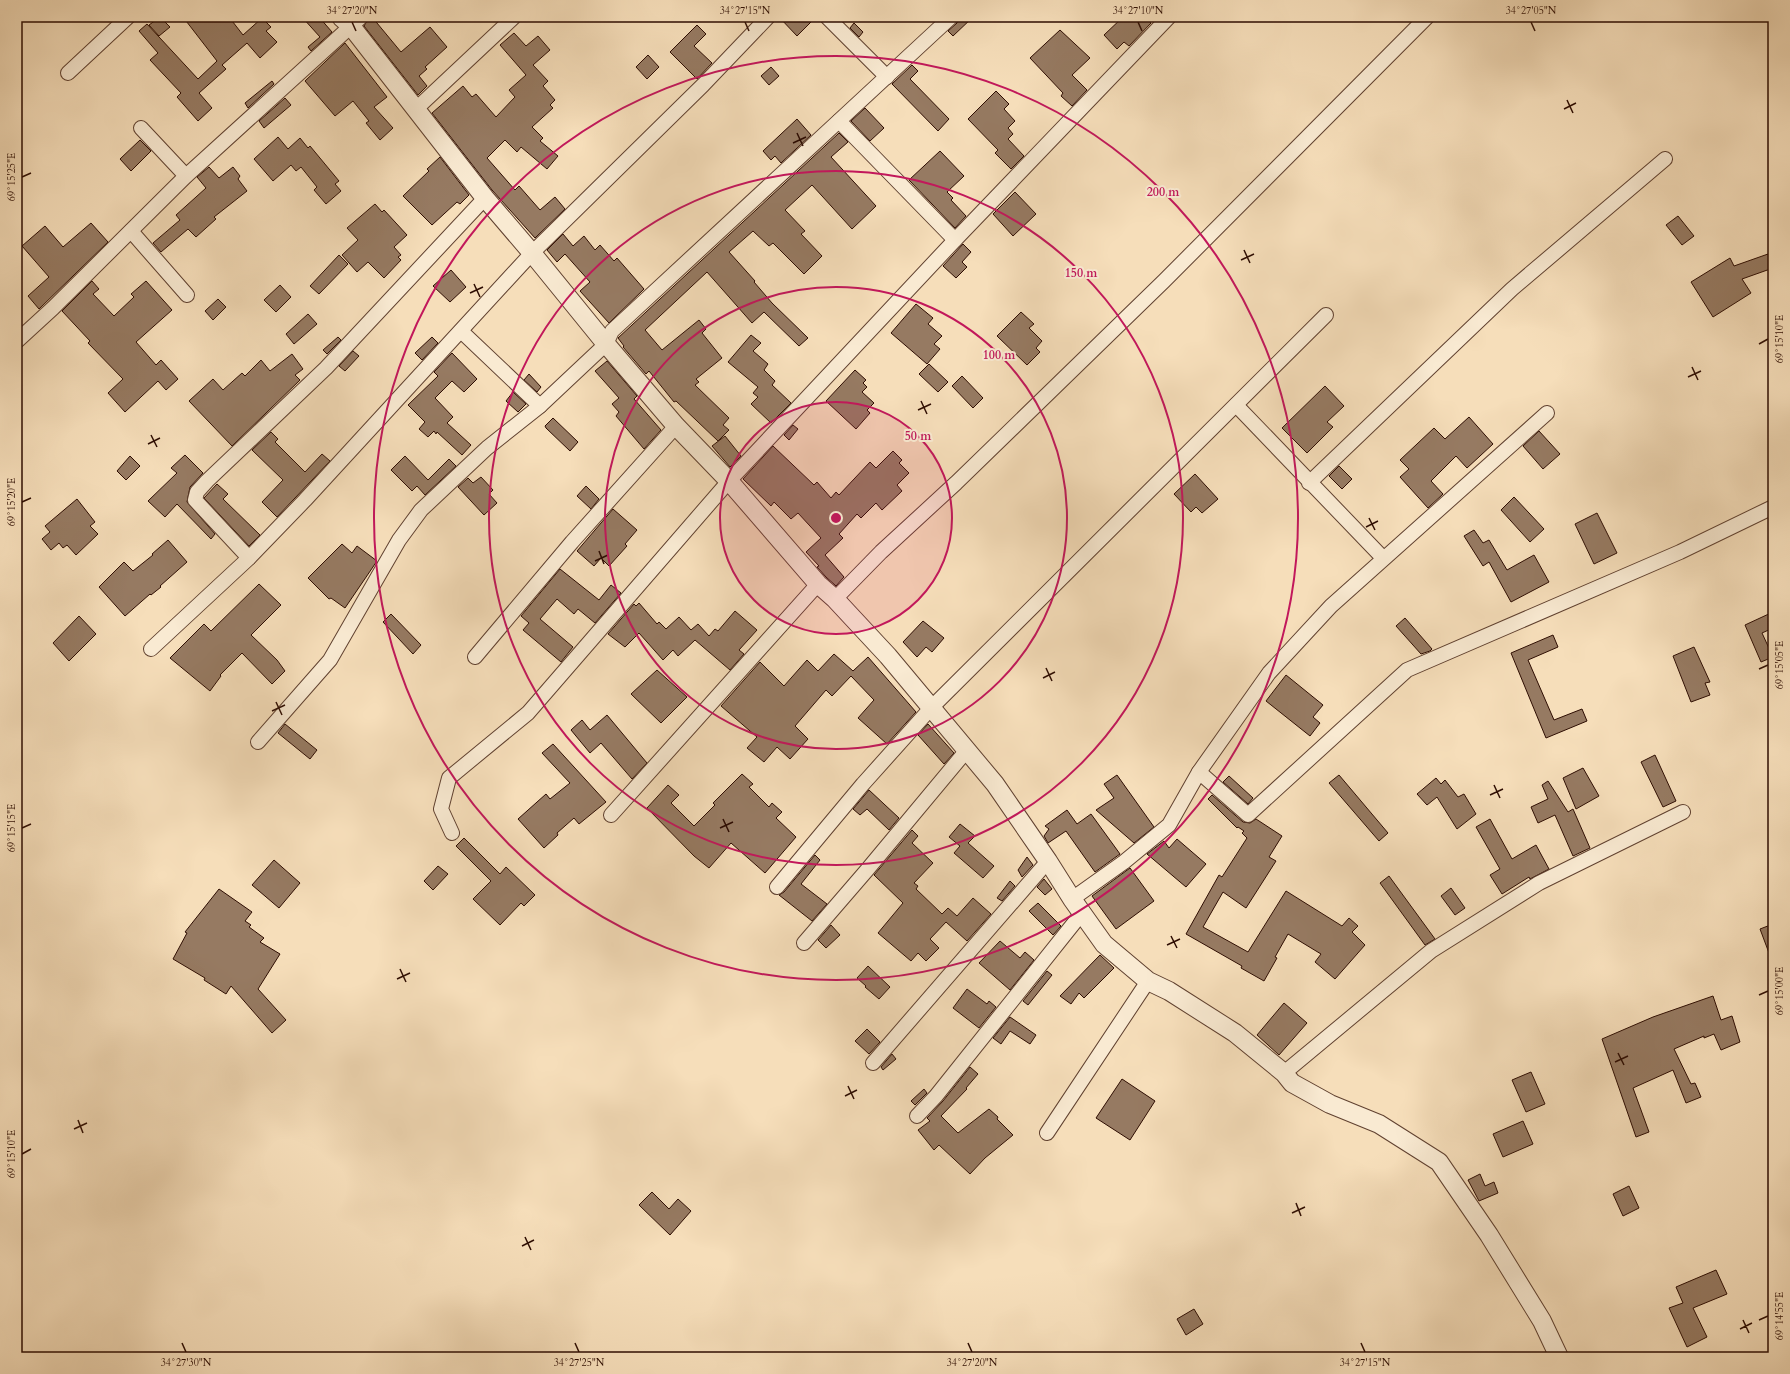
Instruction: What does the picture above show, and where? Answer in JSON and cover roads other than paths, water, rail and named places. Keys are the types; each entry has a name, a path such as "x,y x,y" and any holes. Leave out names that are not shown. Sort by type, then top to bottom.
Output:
{"street":[{"path":"68,73 128,17"},
{"path":"416,109 514,17"},
{"path":"150,649 249,558 306,500 532,253 703,85 768,17"},
{"path":"826,17 887,77"},
{"path":"258,742 330,660 399,540 421,510 488,448 540,406 606,344 612,331 951,17"},
{"path":"452,833 441,809 449,778 528,713 729,481 955,240 1169,17"},
{"path":"835,599 881,552 956,483 1159,286 1427,17"},
{"path":"17,340 53,308 186,176 351,20 416,109 485,198 606,344 676,426 729,481 818,584 835,599 888,656 995,784 1104,944 1148,981 1169,991 1235,1033 1284,1073 1292,1083 1330,1104 1379,1124 1439,1162 1489,1235 1542,1321 1559,1357"},
{"path":"839,121 955,240"},
{"path":"141,128 186,176"},
{"path":"1309,483 1512,289 1665,159"},
{"path":"249,558 195,500 197,492 326,368 485,198"},
{"path":"131,231 187,295"},
{"path":"777,887 863,784 931,708 1326,315"},
{"path":"461,331 540,406"},
{"path":"1236,405 1309,483 1383,558"},
{"path":"918,1116 936,1096 1077,906 1124,862 1169,825 1199,772 1269,673 1331,606 1547,413"},
{"path":"475,657 572,542 676,426"},
{"path":"1199,772 1248,815 1406,670 1680,552 1773,507"},
{"path":"611,815 818,584"},
{"path":"804,943 967,750"},
{"path":"1284,1073 1431,951 1539,883 1683,812"},
{"path":"873,1063 1048,861"},
{"path":"1047,1133 1148,981"}]}
